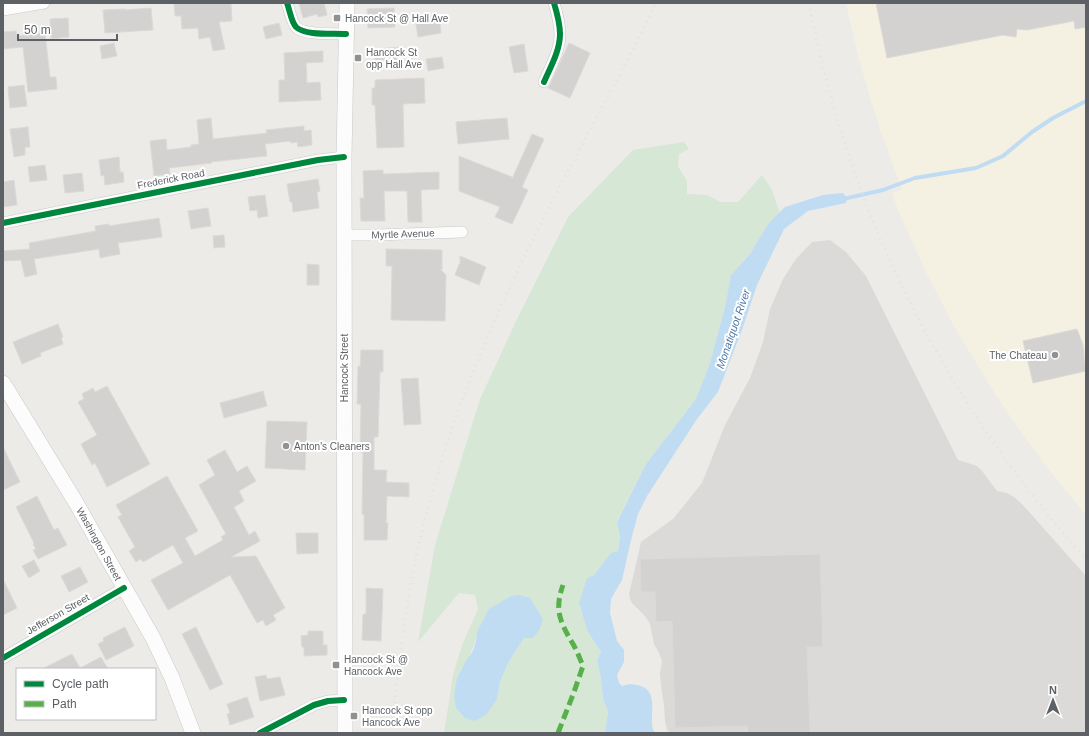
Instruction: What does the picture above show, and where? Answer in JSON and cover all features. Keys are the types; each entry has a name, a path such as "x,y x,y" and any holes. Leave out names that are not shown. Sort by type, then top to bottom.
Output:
{"main road":[{"name":"Hancock Street","path":"345,733 344,157 347,3"},
{"name":"Washington Street","path":"3,383 75,501 153,638 172,678 193,733"}],"street":[{"path":"3,10 44,3"},
{"path":"287,3 293,22 300,29 310,32 346,34"},
{"path":"544,82 560,41 560,27 554,3"},
{"name":"Frederick Road","path":"3,223 318,160 344,157"},
{"name":"Myrtle Avenue","path":"344,235 462,232"},
{"name":"Jefferson Street","path":"3,658 124,588"},
{"path":"260,733 314,705 328,701 344,700"}],"shaded area":[{"path":"846,3 1086,3 1086,515 1045,465 1007,412 955,328 925,270 892,193 902,189 872,104 858,56"},
{"path":"830,240 846,252 866,276 958,460 977,466 997,491 1007,493 1022,504 1086,576 1086,733 671,733 667,730 660,673 662,661 654,644 650,624 645,616 632,603 629,594 641,542 673,519 702,483 725,425 750,378 763,342 770,309 783,279 796,259 812,242"}],"green space":[{"path":"684,142 689,149 679,154 678,166 687,181 687,194 707,195 721,202 738,202 762,175 771,188 780,213 768,224 750,254 731,275 725,307 710,363 696,399 646,464 617,521 620,537 618,551 594,575 587,578 588,632 601,652 597,660 603,699 608,712 605,733 444,733 453,675 462,645 478,609 475,595 459,593 418,642 435,545 480,399 518,317 568,217 633,150","holes":["477,632 524,638 508,663 500,682 497,699 457,678 472,650"]}],"water":[{"path":"843,193 847,198 846,203 808,211 784,229 757,285 742,330 718,392 697,419 647,496 638,514 622,580 611,599 610,613 617,641 624,650 624,662 617,675 619,683 622,686 630,684 644,687 651,695 652,725 655,733 605,733 608,712 603,699 597,660 601,652 588,632 579,603 587,578 594,575 611,553 618,551 620,537 617,522 646,464 696,399 710,363 725,307 731,275 750,254 768,224 785,207 823,195"},
{"path":"519,595 530,598 543,619 540,629 533,638 524,638 508,663 500,682 497,699 487,714 475,721 465,718 456,708 454,696 457,678 473,651 477,632 489,609 511,596"}],"building":[{"path":"174,3 231,3 232,21 219,22 225,49 213,51 210,37 199,39 198,28 182,29 181,16 175,16"},
{"path":"299,3 324,3 327,15 318,17 317,14 303,18"},
{"path":"876,3 1086,3 1086,27 1075,29 1074,21 1027,30 1017,29 1016,37 1003,35 887,58"},
{"path":"151,8 153,30 105,33 103,10"},
{"path":"394,8 395,27 368,28 367,9"},
{"path":"439,15 441,33 418,37 415,18"},
{"path":"68,18 69,37 51,39 50,19"},
{"path":"279,23 282,35 266,39 263,27"},
{"path":"16,31 17,36 45,33 50,77 56,77 57,89 28,92 23,47 3,49 3,32"},
{"path":"114,43 117,56 102,59 100,46"},
{"path":"569,43 590,53 570,98 548,88"},
{"path":"524,44 528,71 514,73 509,47"},
{"path":"403,47 404,59 375,60 374,49"},
{"path":"323,51 323,62 306,63 307,83 320,82 321,100 279,102 279,80 285,80 284,53"},
{"path":"442,57 444,68 428,71 426,59"},
{"path":"424,78 425,103 403,104 404,147 377,148 375,105 372,105 372,88 375,88 375,80"},
{"path":"24,85 27,106 10,108 8,87"},
{"path":"211,118 213,139 267,133 266,130 304,126 304,131 311,130 312,145 298,147 297,142 291,143 290,141 265,144 267,156 169,168 170,174 154,176 150,141 166,139 167,150 191,147 191,145 199,144 197,120"},
{"path":"507,118 509,139 458,144 456,122"},
{"path":"28,127 30,147 25,147 25,155 14,157 10,129"},
{"path":"532,134 544,139 522,187 528,190 512,224 495,217 500,207 459,191 459,156 512,177 512,179"},
{"path":"119,157 120,172 123,172 124,182 105,185 104,175 101,176 99,160"},
{"path":"45,165 47,180 30,182 28,167"},
{"path":"383,170 383,174 439,172 439,189 421,190 422,222 408,222 407,191 384,191 385,221 361,221 360,198 364,198 363,171"},
{"path":"82,173 84,191 65,193 63,175"},
{"path":"318,179 320,191 317,192 319,208 293,212 287,184"},
{"path":"14,180 17,205 3,207 3,182"},
{"path":"265,195 268,216 258,218 257,210 250,211 248,197"},
{"path":"208,208 211,226 191,229 188,211"},
{"path":"159,218 162,237 118,243 120,254 100,258 99,249 34,259 37,274 25,277 21,260 3,261 3,251 30,249 29,243 96,231 95,226 109,224 109,226"},
{"path":"224,235 225,247 214,248 213,236"},
{"path":"386,249 442,250 442,270 440,269 446,275 445,321 391,320 392,266 386,266"},
{"path":"460,256 486,267 479,285 455,275 460,264"},
{"path":"307,264 319,265 319,285 307,285"},
{"path":"58,324 63,337 61,338 63,344 40,353 41,356 22,364 13,342"},
{"name":"The Chateau","path":"1077,329 1083,345 1086,371 1033,383 1023,341"},
{"path":"361,350 383,350 383,372 380,372 378,437 374,437 374,470 387,470 386,482 409,483 409,497 387,496 387,540 364,540 364,515 362,514 363,452 360,452 361,404 357,404 358,366 360,367"},
{"path":"418,378 421,424 404,425 401,379"},
{"path":"107,386 150,464 107,487 95,463 92,465 81,444 97,435 78,402 84,399 82,394 93,388 95,392"},
{"path":"263,391 267,406 224,418 220,403"},
{"path":"267,421 307,422 305,470 265,468"},
{"path":"3,447 20,482 3,490"},
{"path":"225,450 237,472 247,466 256,481 239,491 244,501 234,507 249,535 255,531 260,541 231,557 256,556 285,608 273,615 276,620 266,626 263,620 257,623 230,575 168,610 151,580 183,563 173,545 143,562 141,559 136,562 129,551 135,547 118,517 122,515 116,505 167,476 198,531 185,538 195,556 223,540 221,537 226,534 199,485 215,475 207,460"},
{"path":"37,496 54,530 58,528 67,545 38,559 33,550 36,549 33,544 34,543 16,507"},
{"path":"296,533 318,533 318,553 297,554"},
{"path":"820,554 823,647 807,647 810,733 748,733 747,726 675,728 672,621 656,622 655,592 641,592 640,559"},
{"path":"34,560 40,571 29,578 22,566"},
{"path":"80,567 88,582 69,592 61,576"},
{"path":"3,579 17,608 3,615"},
{"path":"366,588 383,589 381,641 362,640 363,614 366,614"},
{"path":"125,627 134,646 106,660 98,644 104,641 103,638"},
{"path":"196,627 223,684 210,690 182,634"},
{"path":"308,631 323,631 323,645 327,645 327,655 304,656 304,647 302,647 301,636 308,635"},
{"path":"72,654 80,668 44,668"},
{"path":"101,657 107,668 80,668"},
{"path":"266,675 267,679 280,677 285,695 260,701 255,677"},
{"path":"247,697 254,717 230,725 227,714 230,713 227,704"}],"waterway":[{"name":"Monatiquot River","path":"843,199 883,190 915,178 976,168 1003,156 1032,132 1053,118 1086,101"}],"railway":[{"path":"392,733 403,633 416,559 434,487 456,417 483,348 523,260 656,3"},
{"path":"809,3 824,69 842,134 863,196 888,257 917,316 950,374 986,431 1032,495 1086,558"}],"marked path":[{"path":"558,733 583,666 560,616 559,602 563,585"}],"cycle path":[{"path":"287,3 293,22 300,30 320,34 346,34"},
{"path":"544,82 560,40 559,26 554,3"},
{"path":"3,223 318,160 344,157"},
{"path":"3,658 124,588"},
{"path":"260,733 314,705 328,701 344,700"}],"place":[{"name":"Hancock St @ Hall Ave","path":"337,18"},
{"name":"Hancock St opp Hall Ave","path":"358,58"},
{"name":"The Chateau","path":"1055,355"},
{"name":"Anton's Cleaners","path":"286,446"},
{"name":"Hancock St @ Hancock Ave","path":"336,665"},
{"name":"Hancock St opp Hancock Ave","path":"354,716"}]}
